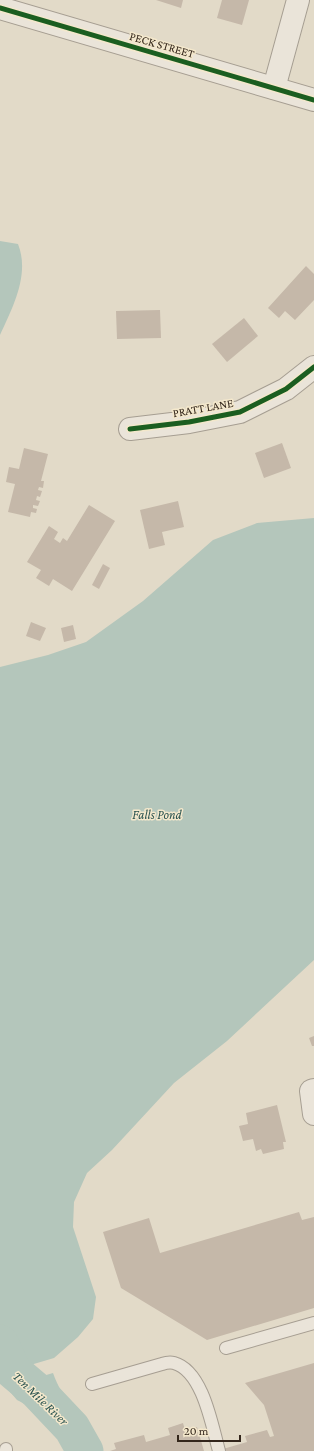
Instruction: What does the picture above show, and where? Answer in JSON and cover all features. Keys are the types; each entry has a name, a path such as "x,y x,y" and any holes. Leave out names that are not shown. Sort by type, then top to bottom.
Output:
{"street":[{"path":"274,88 298,0"},
{"name":"PECK STREET","path":"4,6 314,100"},
{"name":"PRATT LANE","path":"130,429 189,422 240,412 286,389 314,366"},
{"path":"313,1090 314,1114"}],"lane":[{"path":"226,1348 314,1323"},
{"path":"92,1384 173,1362 182,1367 199,1386 219,1451"}],"water":[{"path":"0,241 18,244 22,267 21,279 15,302 0,335"},
{"name":"Falls Pond","path":"314,518 314,960 227,1041 174,1083 112,1150 87,1173 74,1202 73,1227 96,1297 93,1319 78,1337 54,1358 0,1374 0,667 48,655 86,642 143,601 213,540 257,523"},
{"path":"53,1373 75,1414 103,1451 80,1451 47,1415 17,1400 6,1387"}],"building":[{"path":"156,0 183,0 181,8"},
{"path":"222,0 249,0 242,25 217,18"},
{"path":"306,266 314,274 314,300 295,320 285,311 279,318 268,308"},
{"path":"160,310 161,338 117,339 116,311"},
{"path":"244,318 258,336 227,362 212,344"},
{"path":"282,443 291,468 264,478 255,453"},
{"path":"24,448 48,454 41,481 44,481 43,488 39,487 38,490 42,491 40,497 37,496 36,500 40,501 38,506 33,505 33,508 37,509 36,513 31,512 30,517 8,512 15,484 6,482 9,467 19,469"},
{"path":"178,501 184,527 162,532 165,545 149,549 140,510"},
{"path":"89,505 115,521 72,591 53,579 49,586 36,578 41,570 27,562 49,526 58,532 54,539 60,543 63,538 67,541"},
{"path":"103,564 110,568 99,589 92,585"},
{"path":"31,622 46,628 40,641 26,636"},
{"path":"73,625 76,639 64,642 61,628"},
{"path":"314,1036 314,1046 312,1046 309,1038"},
{"path":"277,1105 286,1142 283,1142 284,1149 263,1154 261,1149 256,1151 253,1139 243,1141 239,1126 248,1124 246,1113"},
{"path":"299,1212 302,1220 314,1217 314,1308 207,1340 121,1288 103,1232 149,1218 160,1253"},
{"path":"314,1363 314,1451 224,1451 223,1449 247,1442 245,1436 267,1430 270,1437 274,1436 264,1405 245,1383"},
{"path":"183,1423 185,1430 197,1427 204,1451 110,1451 116,1449 114,1443 144,1435 146,1442 170,1435 168,1428"}],"waterway":[{"name":"Ten Mile River","path":"0,1343 12,1370 38,1392 72,1428 85,1451"}],"cycle path":[{"path":"0,8 314,100"},
{"path":"130,429 189,422 240,412 286,389 314,367"}]}
